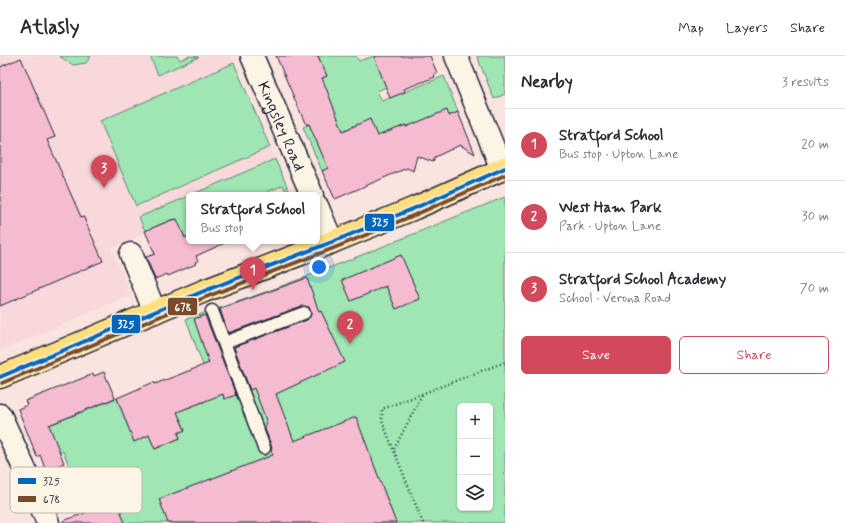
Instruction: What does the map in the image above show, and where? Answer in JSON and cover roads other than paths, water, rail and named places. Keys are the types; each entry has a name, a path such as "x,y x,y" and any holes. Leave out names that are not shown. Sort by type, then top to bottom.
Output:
{"main road":[{"path":"0,378 204,291 332,242 414,208 503,168"}],"street":[{"name":"Kingsley Road","path":"252,56 311,192"},
{"path":"456,56 503,168"},
{"path":"320,213 332,242"},
{"path":"131,254 155,312"},
{"path":"0,415 24,467"},
{"path":"44,513 48,523"}],"lane":[{"path":"212,311 264,448"},
{"path":"224,343 304,313"}],"place":[{"name":"Stratford School Academy","path":"104,188"},
{"name":"Stratford School","path":"253,290"},
{"name":"West Ham Park","path":"350,344"}]}
